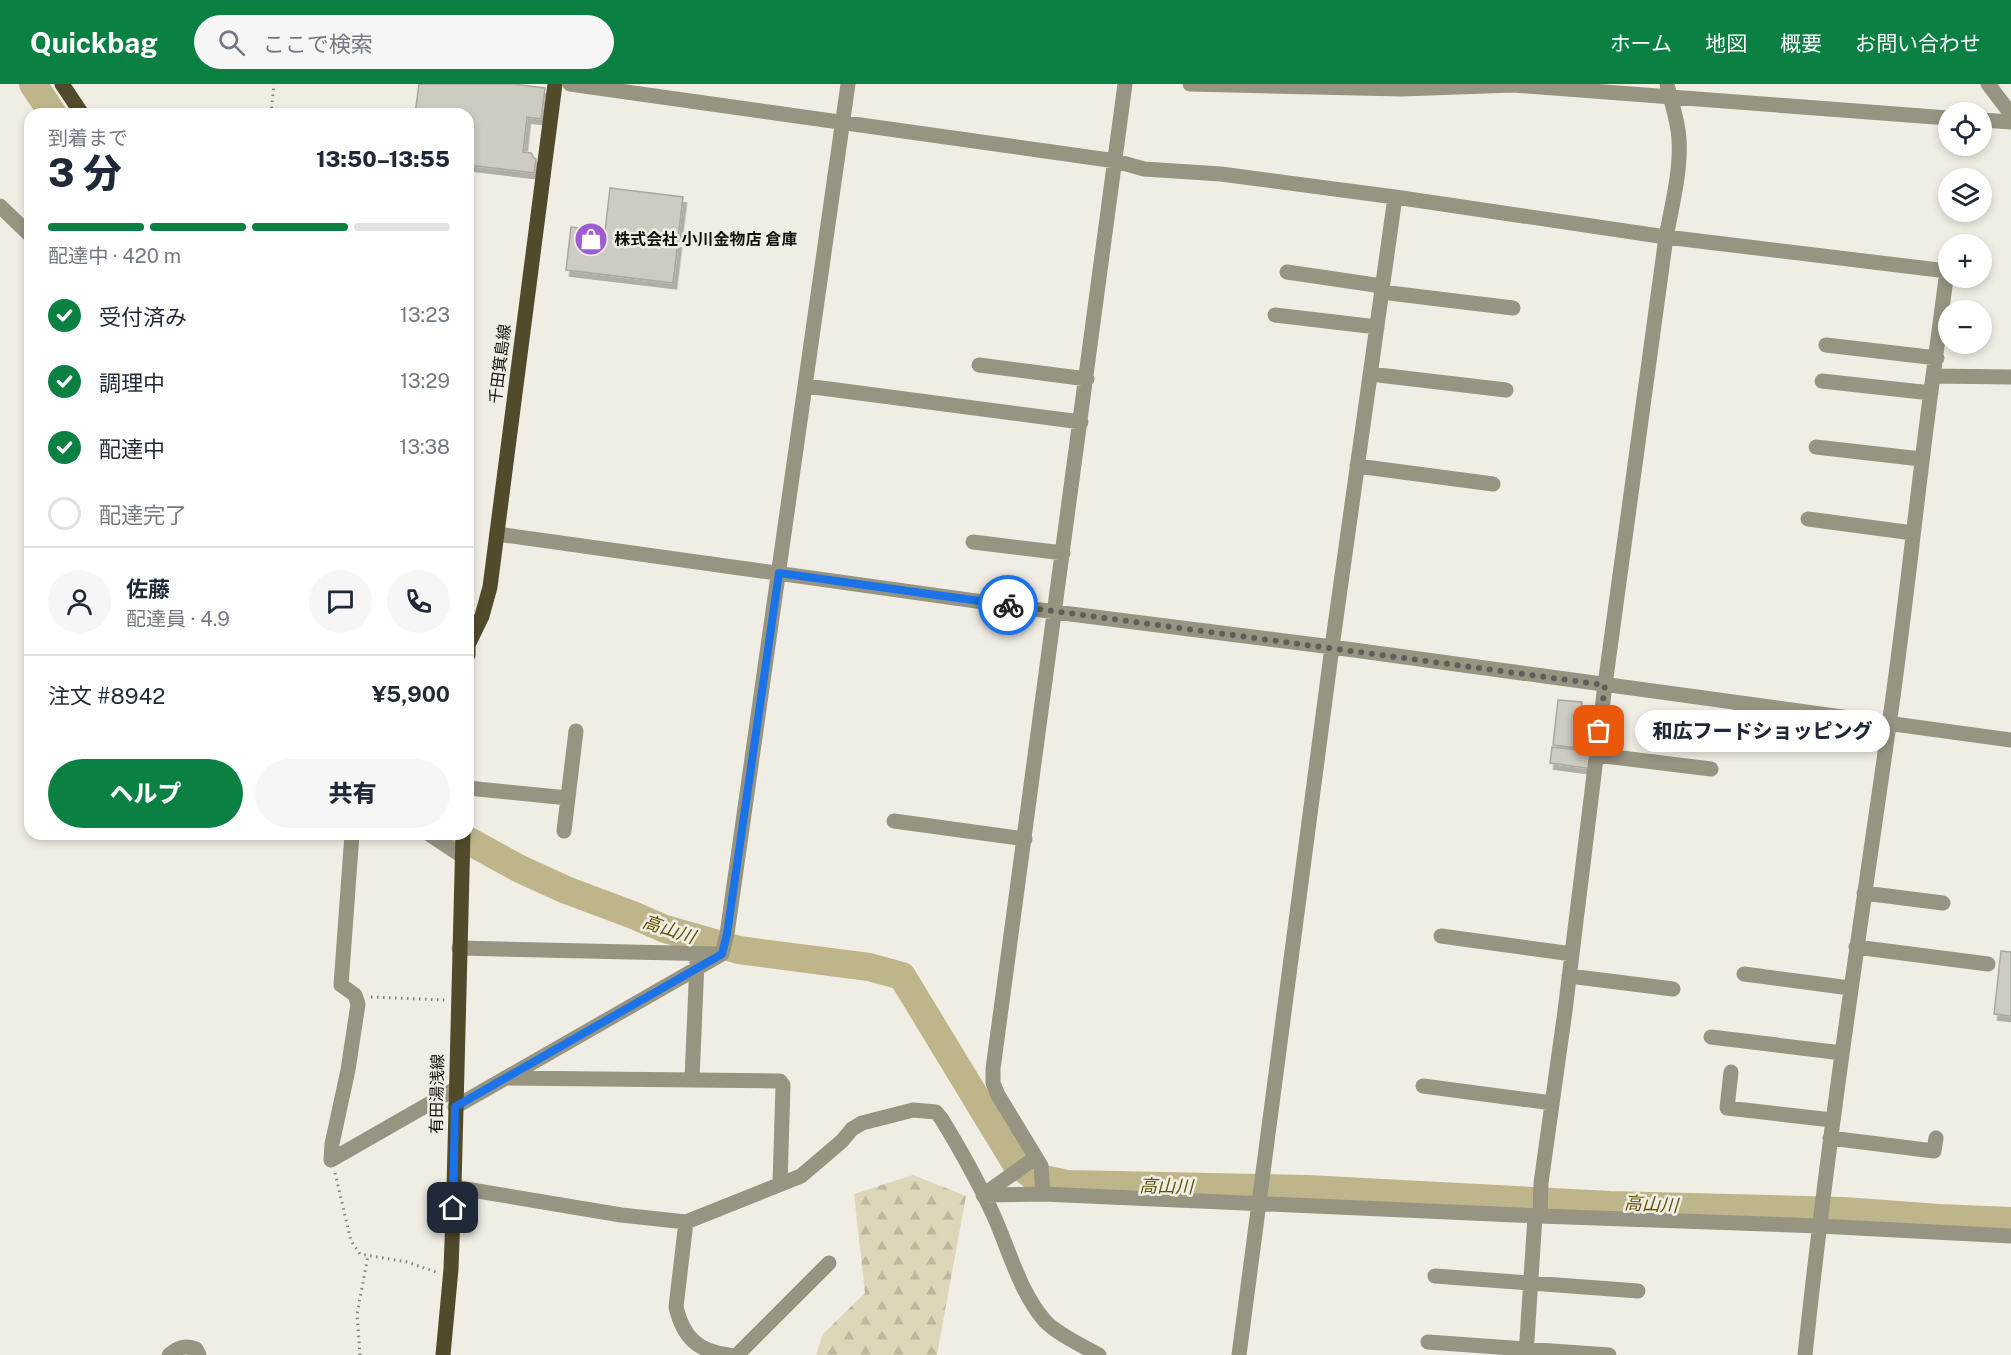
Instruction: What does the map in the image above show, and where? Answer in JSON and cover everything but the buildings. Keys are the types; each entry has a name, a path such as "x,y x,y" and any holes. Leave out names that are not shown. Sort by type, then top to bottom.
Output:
{"main road":[{"path":"62,84 78,108"},
{"name":"千田箕島線","path":"474,631 486,604 497,534 555,84"},
{"name":"有田湯浅線","path":"443,1355 450,1277 454,1187 462,846"}],"street":[{"path":"570,84 1116,161 1144,169 1221,174 1666,237 1947,271 1921,459 1889,723 1832,1120 1805,1355"},
{"path":"455,1107 697,961 722,954 779,573 848,84"},
{"path":"1043,1194 1042,1171 998,1095 993,1083 993,1069 1125,84"},
{"path":"1190,84 1402,90 1514,86 1668,90 1938,117"},
{"path":"1988,84 2011,114"},
{"path":"1526,1352 1541,1183 1605,685 1679,154 1678,126 1668,90"},
{"path":"1992,121 2011,123"},
{"path":"1239,1355 1332,647 1395,197"},
{"path":"0,206 24,230"},
{"path":"1287,272 1382,289 1513,308"},
{"path":"1275,315 1377,327"},
{"path":"1826,345 1936,358"},
{"path":"979,365 1087,379"},
{"path":"1370,374 1506,390"},
{"path":"1933,376 2011,377"},
{"path":"1822,381 1931,393"},
{"path":"806,386 1081,422"},
{"path":"1816,447 1921,459"},
{"path":"1358,466 1493,484"},
{"path":"1808,519 1913,533"},
{"path":"497,534 1055,612 1332,647 2011,740"},
{"path":"973,542 1063,553"},
{"path":"564,831 576,731"},
{"path":"1597,755 1711,769"},
{"path":"474,789 568,798"},
{"path":"894,821 1025,839"},
{"path":"331,1160 358,1004 355,995 341,985 352,840"},
{"path":"446,840 462,846"},
{"path":"1864,893 1942,903"},
{"path":"1441,936 1572,954"},
{"path":"1856,947 1988,964"},
{"path":"459,948 697,961"},
{"path":"692,1079 697,961"},
{"path":"1744,974 1850,988"},
{"path":"1569,976 1673,989"},
{"path":"1711,1037 1842,1053"},
{"path":"1731,1072 1727,1108 1832,1120"},
{"path":"505,1078 780,1081 783,1085 780,1184"},
{"path":"1423,1086 1552,1103"},
{"path":"331,1160 455,1089"},
{"path":"454,1187 621,1215 686,1222 714,1213 801,1176 842,1141 852,1129 862,1123 898,1113 927,1110 936,1112 967,1161 1024,1288 1046,1322 1099,1355"},
{"path":"1830,1138 1934,1151 1936,1138"},
{"path":"983,1195 1035,1158"},
{"path":"983,1195 1043,1194 2011,1236"},
{"path":"686,1222 676,1307 679,1318 688,1338 717,1354 729,1355"},
{"path":"737,1355 829,1263"},
{"path":"1435,1276 1638,1291"},
{"path":"1428,1342 1526,1352 1609,1355"},
{"path":"169,1355 185,1346 196,1349 199,1355"}],"path":[{"path":"272,108 274,84"},
{"path":"355,995 458,1001"},
{"path":"331,1160 351,1241 360,1254 407,1262 450,1277"},
{"path":"360,1355 357,1314 368,1256"}],"green space":[{"path":"913,1175 966,1196 937,1355 816,1355 823,1334 865,1293 854,1194"}],"waterway":[{"name":"高山川","path":"33,84 49,108"},
{"name":"高山川","path":"467,840 520,869 566,890 665,929 739,950 869,967 902,976 1015,1162 1034,1177 1067,1184 1307,1189 1610,1205 1844,1211 2011,1221"}],"way so far":[{"path":"1008,605 1605,685 1599,731"}],"place":[{"name":"株式会社 小川金物店 倉庫","path":"591,239"},
{"name":"和広フードショッピング","path":"1599,731"}],"route":[{"path":"453,1208 455,1107 722,954 727,934 779,573 1008,605"}]}
